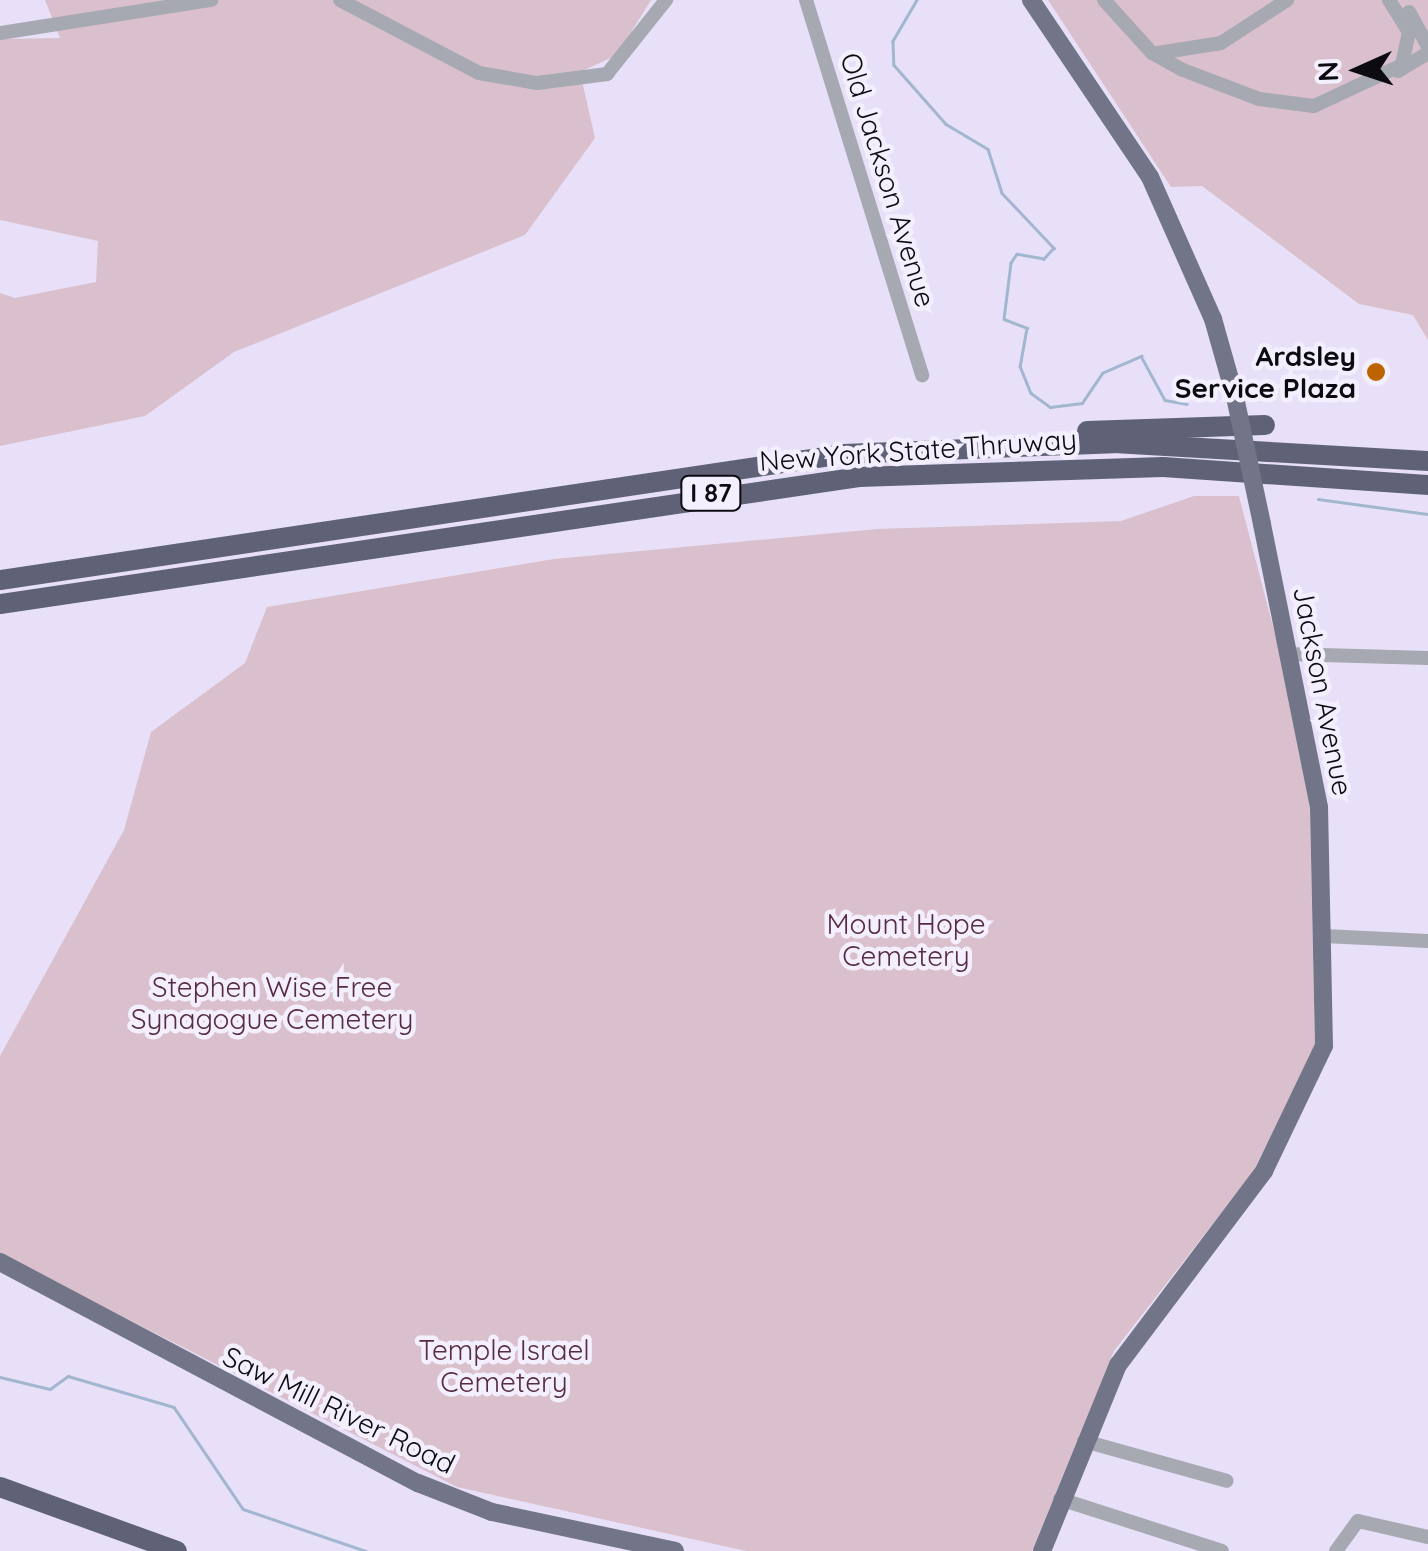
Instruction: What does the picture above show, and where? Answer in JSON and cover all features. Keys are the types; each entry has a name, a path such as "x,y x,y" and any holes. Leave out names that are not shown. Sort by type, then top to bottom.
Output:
{"highway":[{"path":"946,447 1264,425"},
{"name":"New York State Thruway","path":"0,580 678,474 946,447 1181,444 1428,461"},
{"name":"New York State Thruway","path":"0,604 859,477 1146,467 1428,485"},
{"path":"0,1487 177,1551"},
{"path":"0,1499 144,1551"}],"main road":[{"name":"Jackson Avenue","path":"1030,0 1150,177 1213,319 1235,397 1317,794 1326,1034 1300,1110 1245,1199 1131,1344 1084,1441 1042,1551"},
{"name":"Saw Mill River Road","path":"0,1262 418,1483 492,1512 675,1551"}],"street":[{"path":"0,32 212,0"},
{"path":"340,0 479,73 562,83 620,64 666,0"},
{"name":"Old Jackson Avenue","path":"806,0 922,376"},
{"path":"1104,0 1152,53 1204,80 1314,106 1398,71 1428,49 1400,0"},
{"path":"1152,53 1203,49 1287,0"},
{"path":"1390,0 1409,32 1398,71"},
{"path":"1203,49 1204,80"},
{"path":"1287,654 1428,658"},
{"path":"1324,936 1428,940"},
{"path":"1084,1441 1227,1482"},
{"path":"1060,1499 1222,1551"},
{"path":"1336,1551 1358,1521 1428,1537"}],"green space":[{"path":"45,0 651,0 617,55 580,72 595,138 525,235 234,352 145,416 0,446 0,293 15,298 96,282 98,241 0,220 0,39 60,38"},
{"path":"1048,0 1428,0 1428,340 1413,315 1359,304 1202,186 1171,187"},
{"name":"Mount Hope Cemetery","path":"1194,496 1239,496 1309,765 1315,1049 1253,1172 1114,1351 1032,1551 746,1551 457,1487 0,1254 0,1056 124,830 151,732 245,663 267,607 554,559 877,529 1121,521"}],"waterway":[{"path":"917,0 893,41 894,65 946,124 988,149 1002,193 1054,248 1044,259 1017,254 1011,263 1004,319 1027,328 1020,366 1031,393 1050,407 1082,403 1102,373 1141,356 1165,400 1187,404"},
{"path":"1318,499 1428,514"},
{"path":"0,1377 50,1389 68,1376 174,1407 243,1509 366,1551"}],"place":[{"name":"Ardsley Service Plaza","path":"1376,372"}],"park label":[{"name":"Stephen Wise Free Synagogue Cemetery","path":"272,1003"},
{"name":"Temple Israel Cemetery","path":"504,1366"}]}
